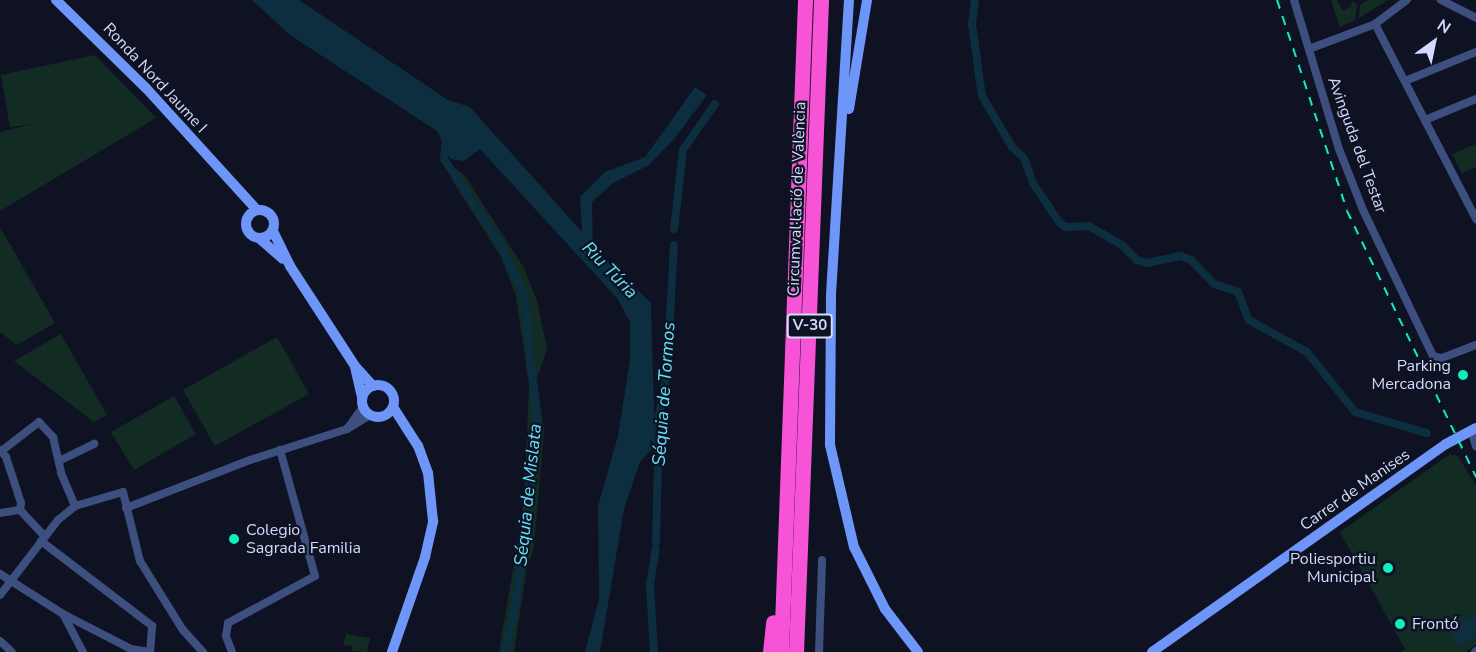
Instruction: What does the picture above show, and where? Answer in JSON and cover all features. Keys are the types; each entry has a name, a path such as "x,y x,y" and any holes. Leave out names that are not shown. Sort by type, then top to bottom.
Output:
{"highway":[{"name":"Circumval·lació de València","path":"781,652 805,0"},
{"name":"Circumval·lació de València","path":"796,652 821,0"},
{"path":"770,652 789,446"}],"street":[{"name":"Ronda Nord Jaume I","path":"56,0 146,88 227,181 257,210"},
{"path":"849,0 831,297 830,445 843,513 854,547 885,609 918,652"},
{"path":"841,138 867,0"},
{"name":"Avinguda del Testar","path":"1294,0 1363,210 1437,359 1476,345"},
{"path":"1309,49 1375,24 1407,0"},
{"path":"1441,0 1476,18"},
{"path":"1375,24 1475,215"},
{"path":"1405,81 1476,52"},
{"path":"1425,120 1476,99"},
{"name":"Ronda Nord Jaume I","path":"227,181 246,221"},
{"path":"290,266 260,239 248,233 246,221 257,210 273,217 273,231 290,266 355,366 373,386 391,392 390,411"},
{"path":"260,239 273,231"},
{"path":"355,366 365,407"},
{"path":"126,508 280,450 347,429 365,407 373,386"},
{"path":"365,407 390,411 418,446 428,473 433,521 425,557 392,652"},
{"path":"0,574 63,614 140,652 150,652 152,626 43,539 20,510 21,503 0,451 39,422 53,436 61,460 61,474 75,506"},
{"path":"1474,429 1476,446"},
{"name":"Carrer de Manises","path":"1152,652 1456,438 1474,429"},
{"path":"61,460 94,444"},
{"path":"232,652 226,636 228,623 315,576 280,450"},
{"path":"0,595 43,539 75,506 123,492 140,561 183,630 203,652"},
{"path":"0,513 20,510"},
{"path":"819,652 822,561"},
{"path":"63,614 83,652"},
{"path":"0,641 12,652"}],"green space":[{"path":"1331,0 1337,0 1343,11 1351,6 1352,1 1357,5 1355,20 1340,27"},
{"path":"1368,0 1388,0 1359,18 1360,5"},
{"path":"95,55 156,118 0,211 0,132 33,124 10,127 1,75"},
{"path":"1476,144 1476,167 1462,173 1452,154"},
{"path":"455,168 465,176 524,268 537,301 547,349 537,378 544,431 534,547 526,572 514,652 499,652 524,504 529,385 516,296 501,257 452,180 451,173"},
{"path":"0,227 55,323 17,345 0,332"},
{"path":"61,334 107,415 94,422 14,361"},
{"path":"277,337 309,394 215,446 183,390"},
{"path":"174,396 196,434 134,470 111,432"},
{"path":"1450,454 1458,456 1476,486 1476,645 1465,652 1401,652 1405,649 1340,532"},
{"path":"346,634 370,638 367,652 352,651 352,646 343,645"}],"water":[{"name":"Riu Túria","path":"252,0 299,0 448,100 470,107 582,232 580,197 605,172 645,157 695,87 707,95 675,138 649,165 613,183 592,202 593,247 651,303 655,446 640,462 624,509 600,652 585,652 599,599 598,506 618,436 630,360 630,322 617,298 480,149 464,161 450,159 437,131 290,35"},
{"path":"1476,613 1476,636 1460,646 1449,629"}],"waterway":[{"path":"975,0 972,24 982,96 1012,147 1024,158 1033,183 1059,222 1066,227 1089,226 1123,246 1137,260 1147,263 1181,256 1191,260 1214,284 1238,292 1249,320 1307,352 1355,412 1427,433"},
{"name":"Séquia de Tormos","path":"674,229 683,150 715,104"},
{"name":"Séquia de Mislata","path":"446,139 444,159 499,242 524,295 537,423 515,607 505,652"},
{"name":"Séquia de Tormos","path":"656,542 659,415 667,370 674,245"},
{"name":"Séquia de Tormos","path":"654,652 650,585 656,549"}],"railway":[{"path":"1277,0 1347,211 1476,477"}],"place":[{"name":"Parking Mercadona","path":"1463,375"},
{"name":"Colegio Sagrada Familia","path":"234,539"},
{"name":"Poliesportiu Municipal","path":"1388,568"},
{"name":"Frontó","path":"1400,624"}]}
